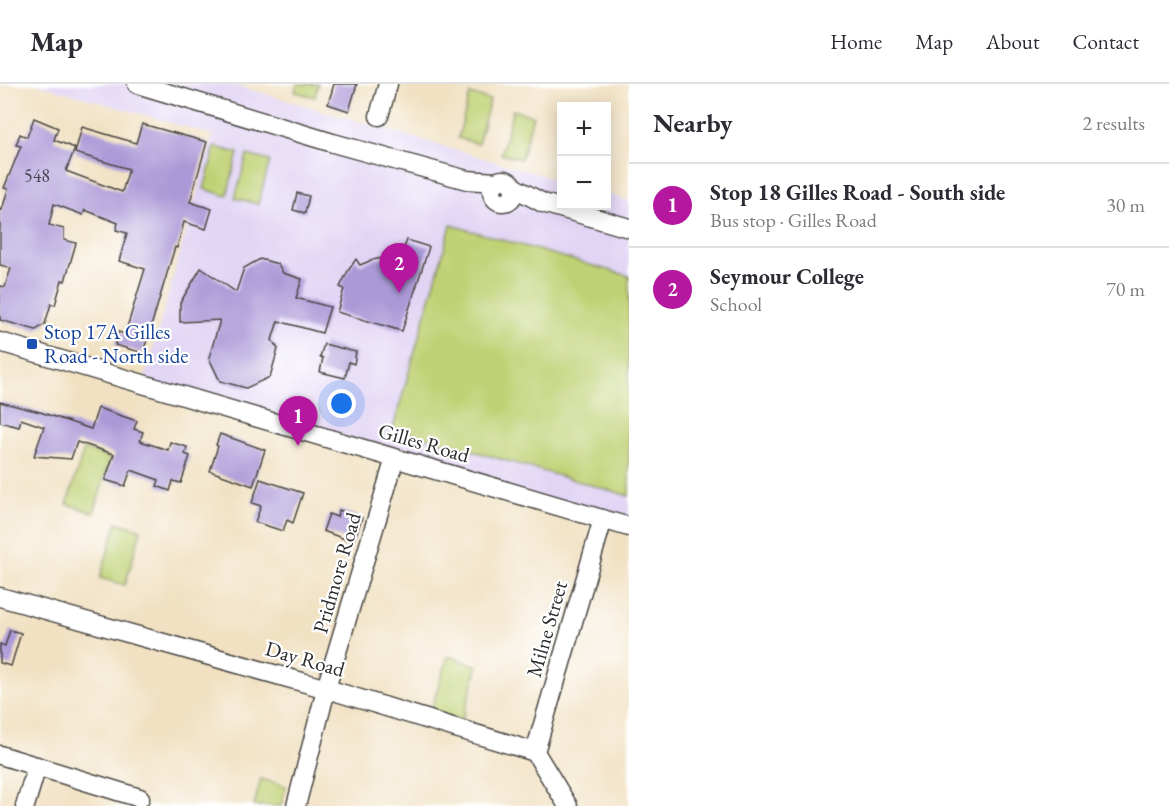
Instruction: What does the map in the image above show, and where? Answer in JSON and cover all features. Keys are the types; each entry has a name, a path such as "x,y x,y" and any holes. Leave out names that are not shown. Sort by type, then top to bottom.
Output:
{"street":[{"path":"137,84 629,228"},
{"path":"379,116 388,84"},
{"name":"Gilles Road","path":"0,342 629,527"},
{"name":"Pridmore Road","path":"296,806 327,688 395,458"},
{"name":"Milne Street","path":"535,752 603,519"},
{"name":"Day Road","path":"0,597 327,688 535,752"},
{"path":"535,752 568,806"},
{"path":"0,755 140,798"},
{"path":"25,806 37,766"}],"shaded area":[{"path":"38,84 231,84 557,180 557,210 611,210 611,195 629,201 629,527 144,381 213,135"}],"green space":[{"path":"297,84 318,84 315,97 295,92"},
{"path":"470,94 490,100 478,144 458,138"},
{"path":"513,110 533,116 521,159 501,154"},
{"path":"215,147 238,153 227,196 204,189"},
{"path":"247,155 270,161 258,204 235,198"},
{"path":"451,225 629,276 629,496 393,428"},
{"path":"84,449 110,458 94,513 67,504"},
{"path":"117,522 141,530 125,585 100,578"},
{"path":"448,656 478,666 462,720 431,710"},
{"path":"261,779 286,786 281,806 254,806"}],"building":[{"path":"334,84 357,84 349,111 328,104"},
{"path":"34,118 58,128 54,140 75,148 66,171 122,192 129,169 75,153 82,127 136,143 142,124 207,142 190,202 212,209 206,229 184,222 143,353 115,345 118,332 125,334 145,269 119,261 127,233 116,230 118,223 85,210 83,215 54,204 49,225 64,229 64,240 76,243 65,281 62,280 55,305 51,304 45,324 36,330 0,320 0,286 5,287 11,268 0,265 0,209 2,210 8,189 4,188 21,146 16,145 20,134 27,137"},
{"path":"297,193 309,196 305,213 293,210"},
{"path":"407,240 429,247 402,331 337,312 344,289 340,287 356,259 360,265 388,257 400,259"},
{"path":"260,259 278,264 283,273 302,279 296,298 330,307 322,333 278,321 272,340 278,349 270,377 246,388 220,381 209,358 220,320 180,322 180,303 201,268 236,292 244,268"},
{"path":"324,344 356,352 354,364 349,362 345,378 320,372 323,358 320,357"},
{"path":"0,402 91,429 98,408 137,421 134,429 143,432 140,441 168,450 170,442 187,447 185,454 190,456 181,483 173,481 170,491 157,486 159,480 131,470 125,486 105,480 114,454 77,442 71,459 34,456 44,427 21,419 19,427 0,422"},
{"path":"220,434 265,450 253,486 210,471"},
{"path":"260,479 303,493 293,523 287,520 283,531 255,522 261,506 252,503"},
{"path":"339,510 362,518 353,542 323,531 329,514 337,517"},
{"path":"10,630 21,633 11,666 0,663 0,644 5,646"}],"place":[{"name":"Seymour College","path":"399,293"},
{"name":"Stop 17A Gilles Road - North side","path":"32,344"},
{"name":"Stop 18 Gilles Road - South side","path":"298,446"}]}
